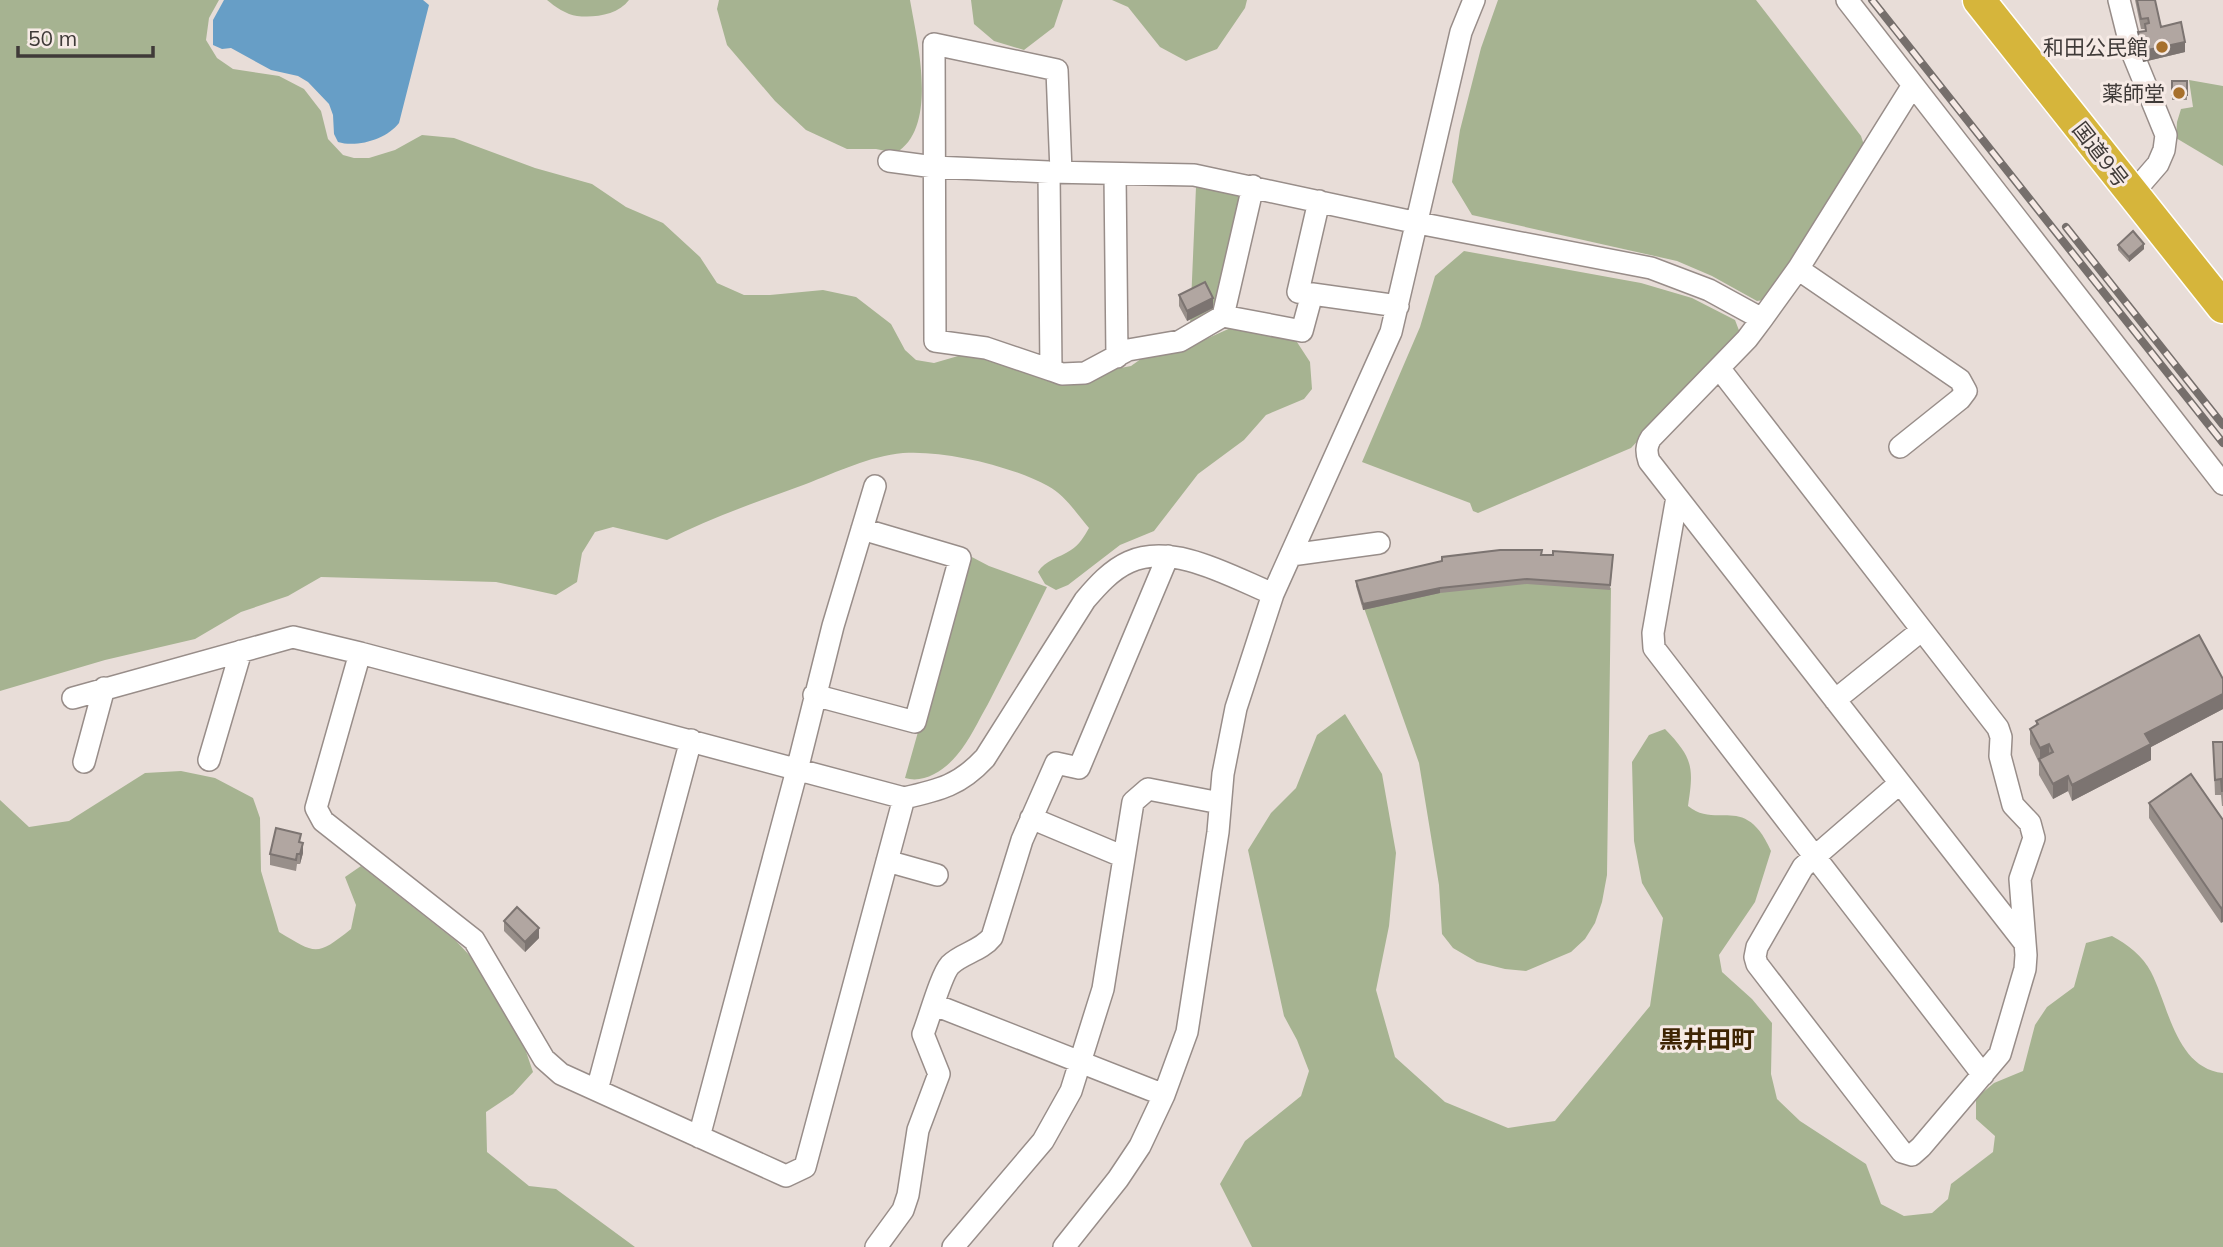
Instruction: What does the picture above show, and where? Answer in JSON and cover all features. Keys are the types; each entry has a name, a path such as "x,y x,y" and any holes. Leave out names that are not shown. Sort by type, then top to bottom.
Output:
{"highway":[{"name":"国道9号","path":"1979,0 2223,307"}],"street":[{"path":"1064,1247 1133,1157 1164,1096 1187,1032 1236,708 1273,594 1391,332 1461,32 1474,0"},
{"path":"1846,0 2223,484"},
{"path":"2119,0 2132,52 2166,135 2158,164 2132,194"},
{"path":"1051,370 1057,70 934,44 935,341 986,348 1062,374 1086,373 1128,350 1180,341 1223,316 1302,331 1312,294"},
{"path":"1913,85 1798,269 1746,339 1648,444 1646,450 1648,461 2024,942"},
{"path":"889,161 934,167 1115,174 1194,174 1418,223 1651,268 1709,290 1762,318"},
{"path":"1115,174 1117,357"},
{"path":"1223,316 1253,186"},
{"path":"1320,201 1298,292 1398,306"},
{"path":"1798,269 1960,380 1964,386 1966,391 1960,399 1900,447"},
{"path":"1719,368 1998,728 2001,737 2000,756 2013,805 2033,830 2034,838 2020,878 2025,969 2003,1049 1912,1155 1902,1152 1757,964 1755,957 1756,947 1803,867 1900,783"},
{"path":"699,1137 797,770 814,695 875,486"},
{"path":"1677,497 1653,633 1654,648 1983,1075"},
{"path":"814,695 915,722 960,558 862,529"},
{"path":"1291,555 1379,543"},
{"path":"73,698 293,637 904,798 937,790 961,780 985,758 1069,622 1099,584 1129,562 1150,556 1168,556 1192,561 1273,594"},
{"path":"876,1247 903,1210 908,1195 918,1130 939,1074 923,1034 943,975 949,966 987,943 992,937 1031,818 1056,763 1079,768 1168,556"},
{"path":"1835,700 1922,630"},
{"path":"209,760 241,650"},
{"path":"360,653 316,808 323,821 474,940 544,1059 561,1073 786,1176 805,1167 904,798"},
{"path":"84,762 104,688"},
{"path":"597,1090 691,740"},
{"path":"953,1247 1043,1141 1071,1091 1103,989 1133,802 1148,789 1220,803"},
{"path":"1031,818 1124,857"},
{"path":"887,861 937,875"},
{"path":"935,1005 1164,1096"}],"green space":[{"path":"0,0 219,0 209,18 206,40 217,58 233,69 279,76 304,89 321,111 328,139 343,155 369,158 395,150 422,135 454,138 535,168 592,184 626,207 663,223 700,257 717,283 744,295 823,290 856,297 891,324 905,350 916,360 934,363 965,354 1110,370 1131,366 1145,356 1195,344 1235,326 1295,339 1310,362 1312,389 1304,399 1266,415 1244,440 1198,474 1154,531 1120,545 1068,585 1056,590 1045,584 1038,572 1048,562 1074,548 1089,528 1060,494 1033,479 997,466 938,454 903,453 854,465 667,540 613,527 595,532 582,553 577,582 556,595 496,582 321,577 288,596 241,612 195,639 105,660 0,691"},
{"path":"547,0 629,0 612,12 584,17 565,12"},
{"path":"719,0 910,0 922,82 917,124 909,141 896,153 876,149 847,149 806,130 775,101 727,45 717,9"},
{"path":"971,0 1063,0 1054,27 1024,50 994,41 974,24"},
{"path":"1112,0 1247,0 1245,8 1217,49 1186,61 1160,47 1128,7"},
{"path":"1498,0 1756,0 1861,136 1864,145 1770,299 1757,301 1712,276 1677,261 1472,215 1452,182 1460,130 1481,48"},
{"path":"2189,80 2223,86 2223,166 2176,138 2181,109 2193,107"},
{"path":"1199,184 1237,192 1241,197 1216,311 1190,326 1196,187"},
{"path":"1464,251 1641,283 1692,298 1735,320 1740,333 1631,448 1478,513 1473,511 1470,503 1362,462 1420,327 1435,276"},
{"path":"968,555 989,566 1047,587 988,704 962,749 952,761 934,774 919,779 905,778"},
{"path":"1515,582 1611,588 1607,875 1602,902 1595,923 1585,939 1571,952 1526,971 1477,962 1453,948 1442,934 1439,885 1419,763 1364,608 1406,597"},
{"path":"1345,714 1382,774 1396,853 1389,926 1376,990 1395,1057 1445,1102 1508,1128 1555,1121 1650,1006 1663,918 1642,883 1634,841 1632,762 1649,735 1665,729 1681,748 1689,764 1691,782 1688,806 1710,815 1731,815 1751,822 1771,851 1755,902 1719,955 1722,972 1752,999 1772,1023 1771,1074 1777,1099 1800,1121 1866,1164 1881,1204 1904,1216 1932,1213 1948,1199 1951,1184 1993,1152 1995,1136 1976,1119 1976,1098 1994,1083 2023,1071 2035,1025 2047,1007 2074,987 2086,943 2112,936 2134,951 2148,966 2184,1048 2194,1060 2207,1069 2223,1073 2223,1247 1252,1247 1220,1184 1245,1141 1301,1096 1309,1071 1284,1016 1248,850 1271,813 1296,788 1317,735"},
{"path":"181,771 215,778 253,798 260,818 261,871 279,932 301,945 316,949 330,944 351,929 356,905 345,877 361,866 456,941 474,960 518,1028 533,1072 513,1094 486,1112 487,1152 529,1186 556,1189 635,1247 0,1247 0,800 29,827 69,821 145,773"}],"water":[{"path":"224,0 423,0 429,5 399,123 387,134 371,141 354,144 338,142 329,104 308,82 298,76 271,70 231,48 222,49 213,45 213,20"}],"building":[{"path":"2137,0 2155,0 2161,27 2181,22 2185,42 2143,51 2138,32 2146,31 2145,24 2149,23 2148,18 2141,19"},
{"name":"薬師堂","path":"2172,81 2187,81 2187,95 2172,95"},
{"path":"2133,231 2144,244 2129,257 2118,245"},
{"path":"1205,282 1213,298 1187,311 1179,295"},
{"path":"1500,550 1542,550 1541,555 1553,555 1553,551 1613,555 1610,585 1527,579 1440,588 1363,604 1356,581 1442,561 1442,557"},
{"path":"2199,635 2223,679 2223,694 2145,734 2151,744 2072,785 2068,776 2053,784 2039,759 2053,752 2049,744 2040,748 2030,729 2038,724 2036,721"},
{"path":"2213,742 2223,742 2223,791 2221,779 2215,780"},
{"path":"2191,774 2223,820 2221,908 2149,803"},
{"path":"276,828 301,834 299,842 303,843 296,860 270,854"},
{"path":"517,907 539,928 525,942 504,921"}],"railway":[{"path":"1872,0 2223,443"},
{"path":"2066,227 2223,425"}],"place":[{"name":"和田公民館","path":"2162,47"},
{"name":"薬師堂","path":"2179,93"}],"district":[{"name":"黒井田町","path":"1707,1039"}]}
